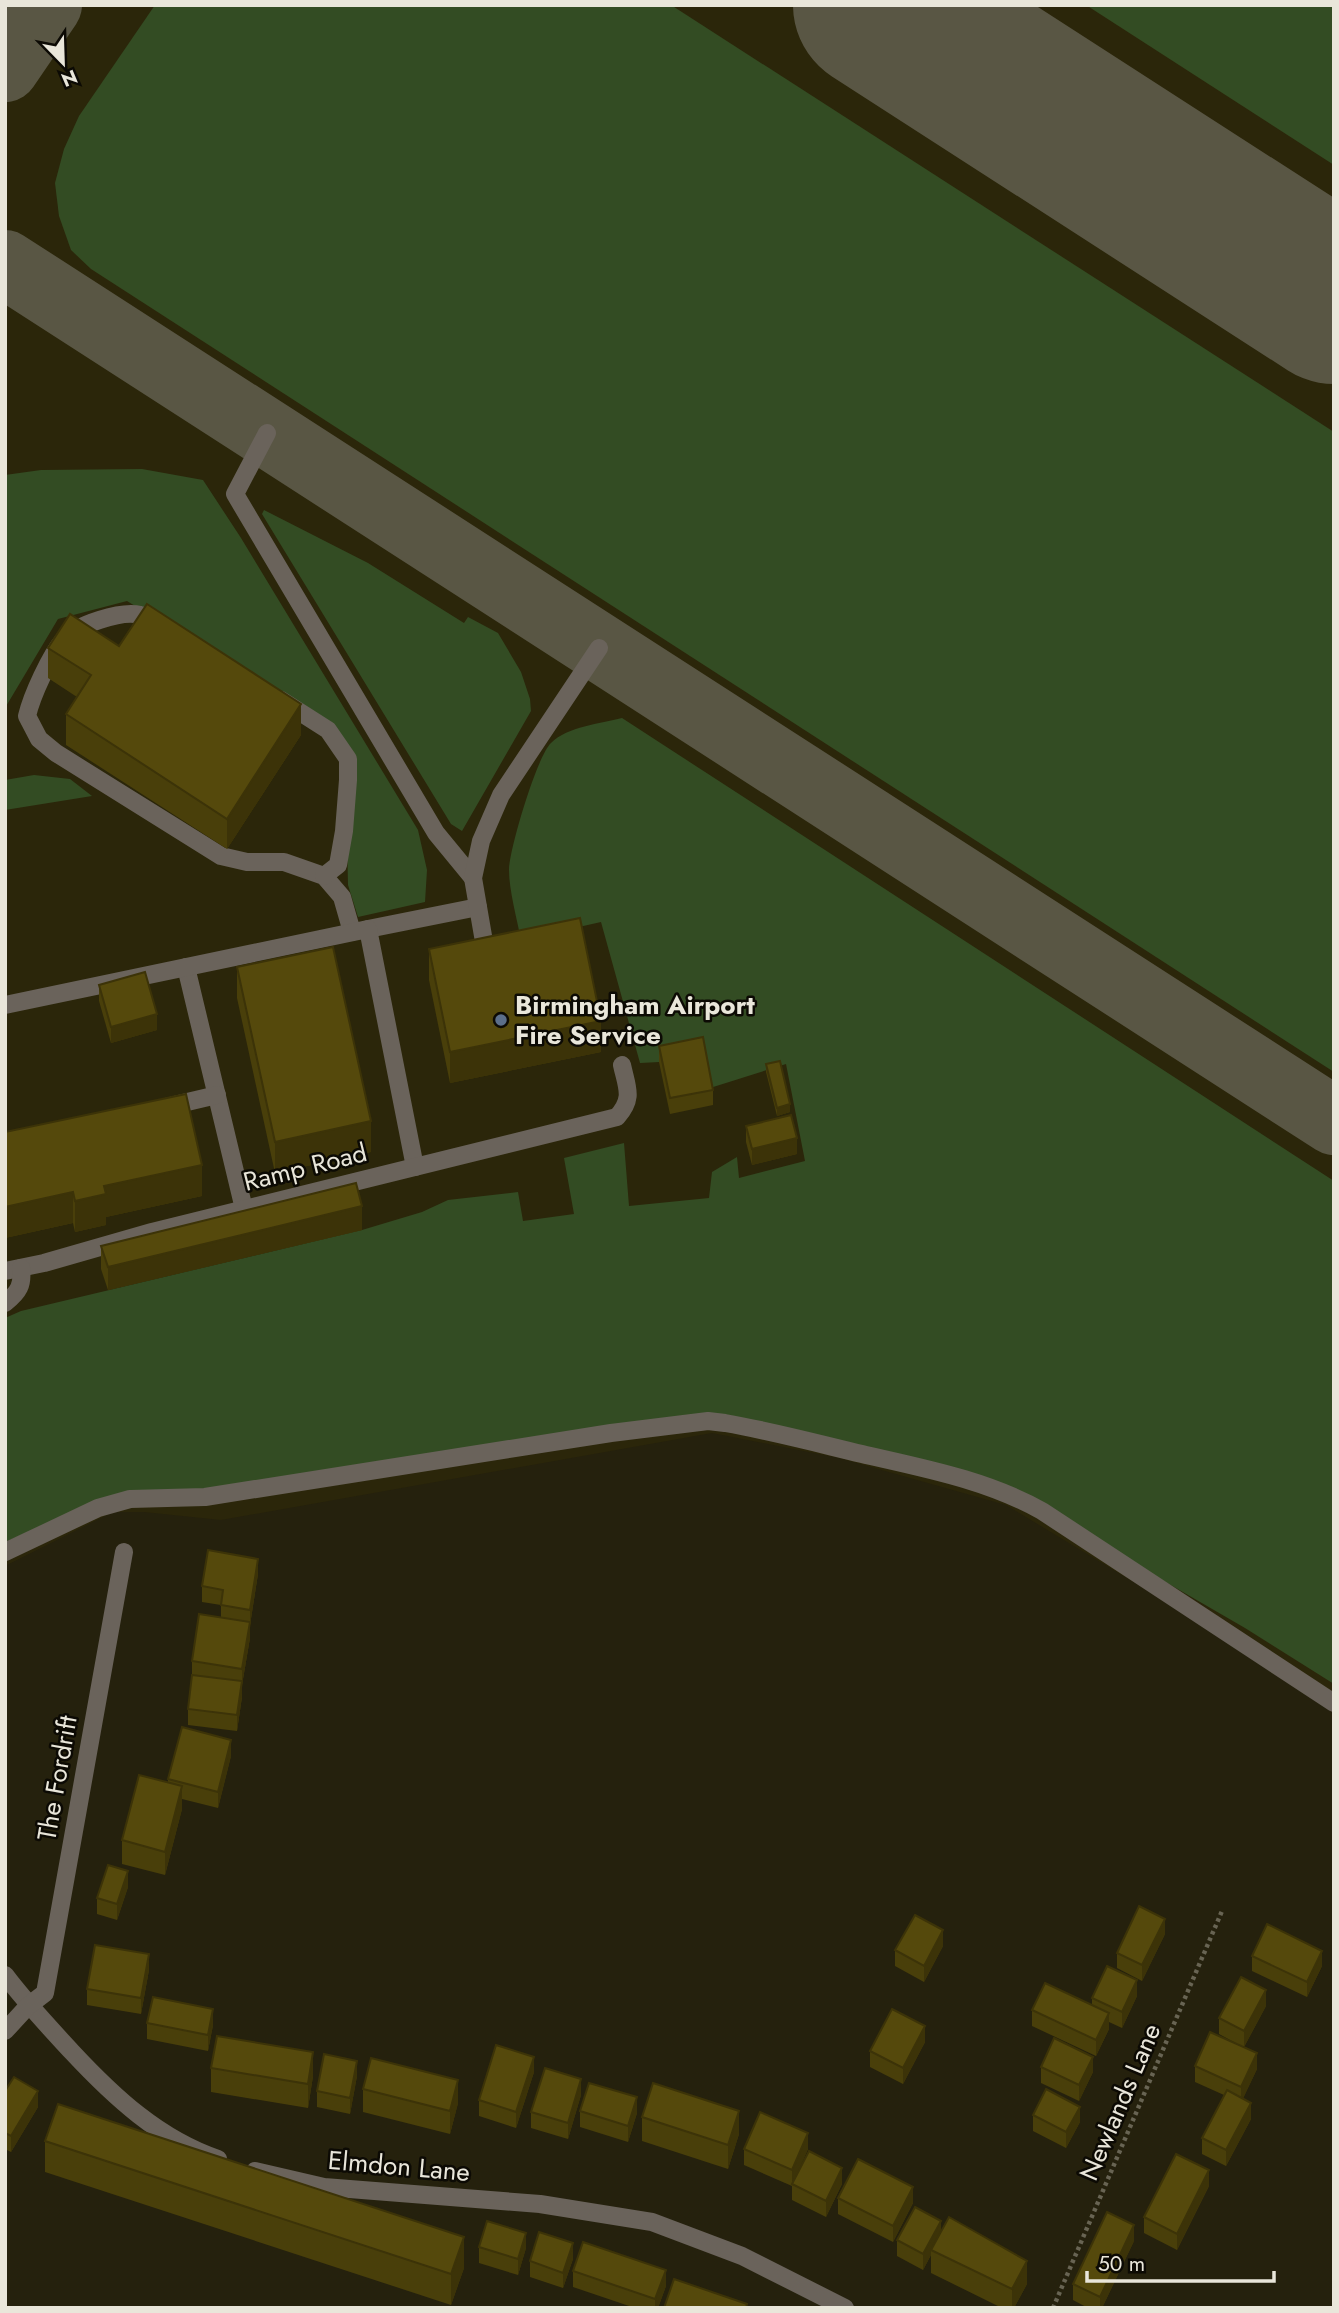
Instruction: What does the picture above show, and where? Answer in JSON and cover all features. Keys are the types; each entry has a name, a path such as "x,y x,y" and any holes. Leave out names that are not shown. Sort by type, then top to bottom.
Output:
{"street":[{"path":"267,433 235,494 436,833 473,878"},
{"path":"177,636 140,615 123,614 81,627 65,638 32,696 27,716 39,738 56,753 221,856 247,862 284,862 324,876 342,897 360,930 415,1167"},
{"path":"489,968 473,878 481,841 501,795 599,648"},
{"path":"272,695 328,730 348,759 344,831 338,864 324,876"},
{"path":"5,1005 478,907"},
{"path":"186,967 244,1209"},
{"name":"Ramp Road","path":"13,1269 617,1117 626,1107 629,1094 622,1065"},
{"path":"151,1110 217,1096"},
{"path":"5,1303 17,1293 21,1285 13,1269"},
{"path":"5,1552 98,1508 130,1499 205,1497 611,1433 697,1422 725,1423 970,1481 1020,1499 1334,1703"},
{"name":"The Fordrift","path":"5,2031 28,2006 45,1993 124,1552"},
{"name":"Elmdon Lane","path":"5,1975 28,2006 111,2094 134,2113 178,2141 214,2158 324,2188 540,2204 652,2222 742,2256 845,2308"}],"path":[{"name":"Newlands Lane","path":"1053,2308 1222,1911"}],"shaded area":[{"path":"5,5 1334,5 1334,1706 1286,1674 1006,1505 839,1458 712,1433 221,1520 144,1512 113,1512 5,1566"}],"green space":[{"path":"155,5 671,5 1334,432 1334,1072 91,269 71,250 59,216 55,183 64,149 79,116"},
{"path":"1086,5 1334,5 1334,165"},
{"path":"142,469 203,480 241,538 418,830 427,870 425,902 358,917 348,885 347,838 353,793 331,727 127,601 58,619 5,708 5,475 41,470"},
{"path":"264,510 368,563 464,623 468,617 498,633 521,672 531,711 462,831 451,824 262,514"},
{"path":"622,718 1334,1181 1334,1684 1245,1628 1005,1489 704,1413 263,1485 112,1496 5,1542 5,1318 21,1311 362,1230 422,1212 448,1200 518,1192 523,1221 574,1214 564,1158 624,1143 629,1206 709,1198 712,1172 737,1157 739,1178 805,1161 786,1064 710,1088 659,1062 640,1063 601,922 521,940 512,895 510,859 519,824 545,751 558,737 575,729"},
{"path":"34,775 70,779 92,796 5,810 5,780"}],"building":[{"path":"147,604 301,704 227,819 66,714 91,675 48,648 70,614 119,646"},
{"path":"580,918 601,1021 450,1052 429,949"},
{"path":"333,947 371,1121 275,1142 237,967"},
{"path":"145,972 157,1014 111,1027 99,985"},
{"path":"703,1037 713,1090 670,1098 659,1046"},
{"path":"780,1061 790,1104 777,1108 766,1064"},
{"path":"186,1094 202,1165 104,1186 106,1194 75,1201 73,1192 5,1207 5,1132"},
{"path":"791,1115 797,1138 752,1149 746,1126"},
{"path":"356,1183 362,1206 108,1267 101,1246"},
{"path":"208,1550 258,1559 250,1610 221,1605 223,1590 202,1586"},
{"path":"199,1614 250,1622 242,1669 192,1661"},
{"path":"192,1675 242,1681 237,1715 188,1709"},
{"path":"182,1727 231,1740 218,1792 168,1779"},
{"path":"139,1775 182,1786 165,1852 122,1840"},
{"path":"108,1865 128,1871 117,1904 97,1898"},
{"path":"1139,1906 1165,1919 1142,1965 1117,1953"},
{"path":"915,1915 943,1930 924,1966 895,1950"},
{"path":"1267,1924 1322,1951 1307,1982 1252,1956"},
{"path":"95,1945 149,1954 141,1998 87,1989"},
{"path":"1107,1966 1137,1980 1122,2012 1092,1998"},
{"path":"1241,1977 1266,1990 1244,2031 1219,2018"},
{"path":"1045,1983 1109,2013 1096,2040 1032,2010"},
{"path":"153,1997 213,2009 208,2035 147,2023"},
{"path":"892,2009 925,2026 903,2068 870,2051"},
{"path":"1210,2032 1257,2053 1241,2087 1195,2066"},
{"path":"217,2036 313,2052 308,2084 211,2068"},
{"path":"1054,2038 1093,2057 1079,2085 1041,2067"},
{"path":"496,2045 534,2057 516,2112 479,2100"},
{"path":"324,2054 357,2061 350,2098 317,2091"},
{"path":"371,2058 458,2080 450,2111 363,2089"},
{"path":"545,2068 581,2079 568,2123 531,2112"},
{"path":"14,2077 38,2091 11,2136 5,2133 5,2091"},
{"path":"589,2083 637,2097 628,2126 580,2111"},
{"path":"653,2083 739,2111 728,2145 642,2117"},
{"path":"1046,2089 1080,2107 1066,2132 1033,2115"},
{"path":"1227,2090 1251,2103 1226,2150 1202,2138"},
{"path":"58,2104 464,2237 451,2274 45,2141"},
{"path":"760,2112 808,2133 792,2170 744,2149"},
{"path":"809,2151 842,2168 826,2201 792,2184"},
{"path":"1176,2154 1209,2170 1177,2234 1144,2217"},
{"path":"858,2159 913,2187 893,2226 838,2198"},
{"path":"915,2207 941,2221 923,2254 897,2240"},
{"path":"1107,2212 1134,2225 1100,2297 1073,2284"},
{"path":"949,2217 1027,2261 1012,2289 931,2250"},
{"path":"487,2221 526,2233 518,2259 479,2247"},
{"path":"539,2232 573,2243 563,2273 530,2261"},
{"path":"583,2242 666,2270 655,2299 573,2271"},
{"path":"674,2279 747,2304 746,2308 664,2308"}],"taxiway":[{"path":"5,68 48,5"},
{"path":"5,264 1334,1121"}],"runway":[{"path":"878,5 1334,299"}],"place":[{"name":"Birmingham Airport Fire Service","path":"501,1020"}]}
